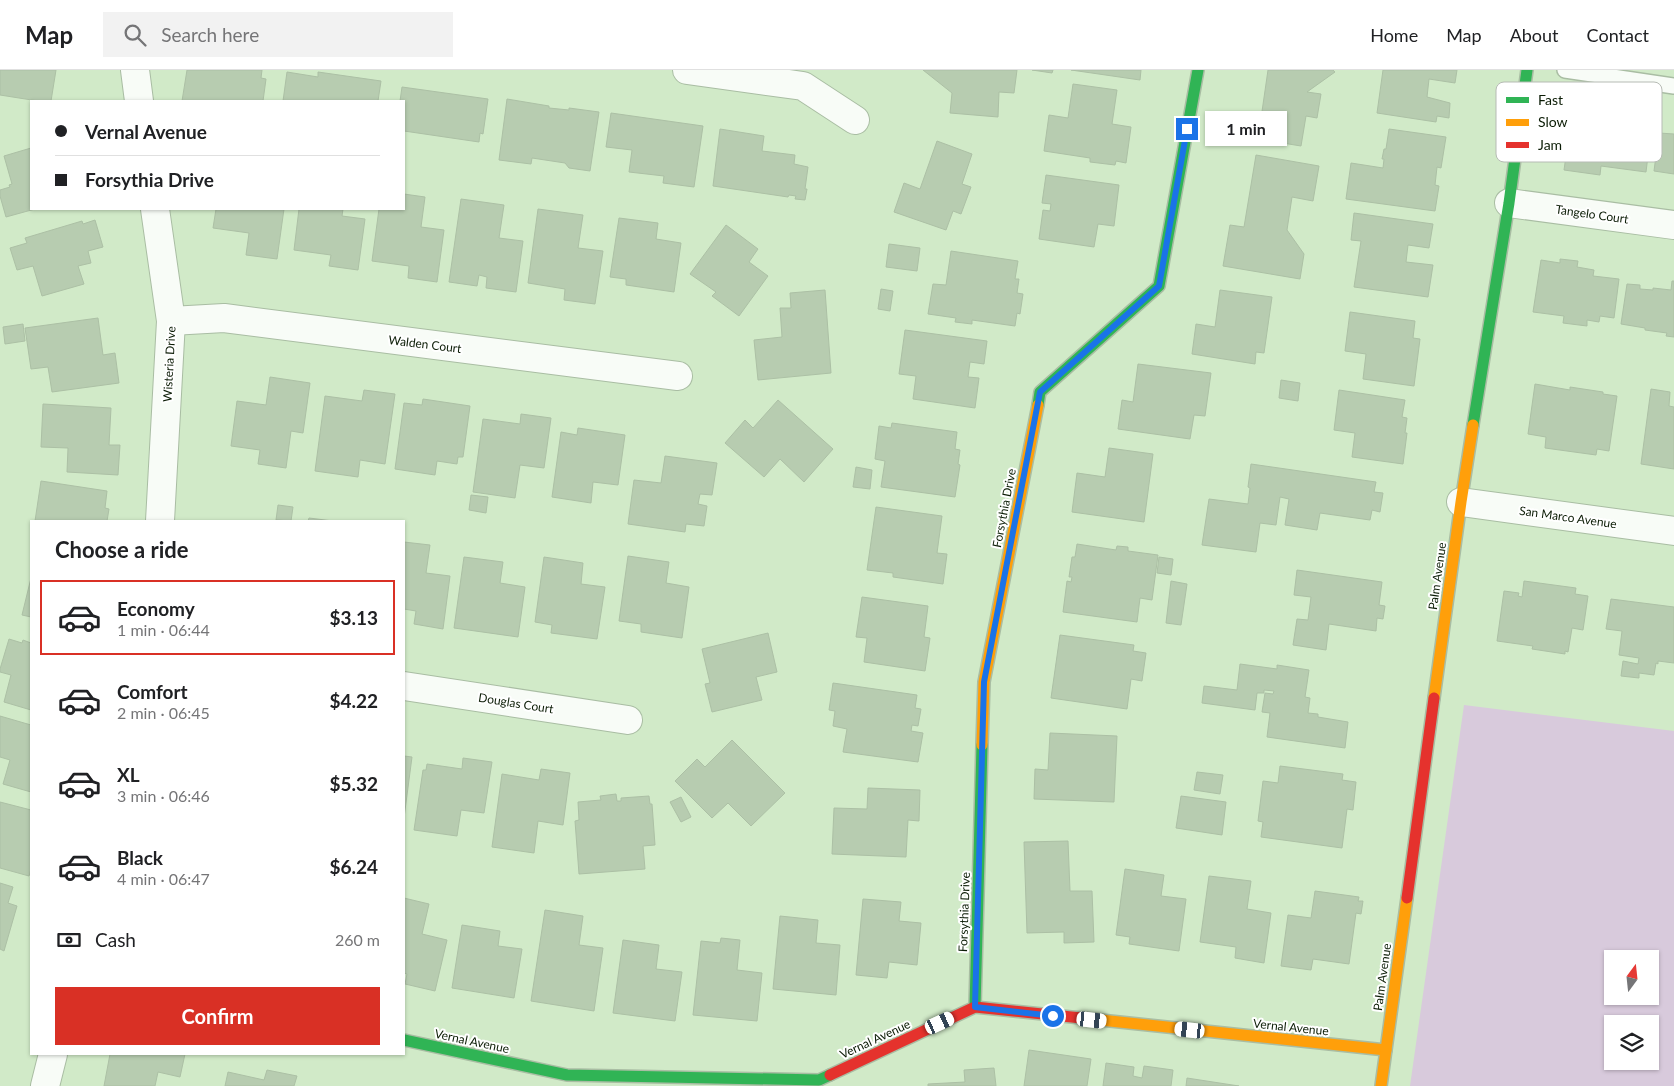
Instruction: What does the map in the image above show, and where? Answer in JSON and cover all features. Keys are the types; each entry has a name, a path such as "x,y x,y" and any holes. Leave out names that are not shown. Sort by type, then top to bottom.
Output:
{"street":[{"path":"135,70 139,100"},
{"path":"687,70 803,86 855,120"},
{"name":"Forsythia Drive","path":"975,1007 984,682 1040,392 1159,286 1198,70"},
{"name":"Palm Avenue","path":"1381,1086 1461,502 1515,162"},
{"name":"Tangelo Court","path":"1509,203 1674,226"},
{"name":"Wisteria Drive","path":"155,210 172,321 160,520"},
{"name":"Walden Court","path":"172,321 224,318 678,376"},
{"name":"San Marco Avenue","path":"1461,502 1674,531"},
{"name":"Douglas Court","path":"405,686 628,720"},
{"name":"Vernal Avenue","path":"405,1040 567,1075 819,1080 975,1007 1386,1050"},
{"path":"46,1086 53,1055"}],"lane":[{"path":"1565,70 1647,82"}],"shaded area":[{"path":"1464,705 1674,731 1674,1086 1410,1086"}],"building":[{"path":"0,70 56,70 51,100 32,100 0,95"},
{"path":"187,70 262,70 261,78 266,79 263,100 182,100"},
{"path":"923,70 1017,70 1014,93 999,92 998,117 950,113 952,93"},
{"path":"1032,70 1053,70 1052,73"},
{"path":"1071,70 1141,70 1140,80"},
{"path":"1268,70 1333,70 1335,72 1307,92 1321,94 1317,118 1306,116 1301,146 1258,139"},
{"path":"1383,70 1457,70 1455,83 1429,79 1427,97 1450,103 1449,118 1437,116 1436,122 1377,113"},
{"path":"287,72 318,77 318,72 381,81 378,100 283,100"},
{"path":"1073,84 1117,90 1112,124 1131,127 1126,163 1116,161 1115,165 1090,162 1090,158 1044,151 1049,115 1068,118"},
{"path":"402,87 488,99 483,134 480,133 479,142 405,131 405,100 400,100"},
{"path":"507,99 549,106 549,108 569,110 569,108 599,112 590,171 569,168 565,163 532,158 531,164 499,160"},
{"path":"611,113 703,126 694,187 663,183 664,176 629,172 632,150 606,147"},
{"path":"720,129 764,136 762,151 795,155 794,164 808,167 805,200 795,199 796,196 789,195 788,197 713,186"},
{"path":"1389,129 1446,137 1441,168 1437,167 1435,185 1439,186 1435,211 1346,199 1351,163 1383,168 1384,159 1382,159 1384,149 1386,149"},
{"path":"1662,133 1674,134 1674,174 1654,171 1655,162 1662,162"},
{"path":"937,141 972,154 962,184 971,187 961,214 953,211 946,230 894,212 904,183 920,189"},
{"path":"30,148 31,210 6,217 0,190 10,187 9,185 12,184 4,156"},
{"path":"1256,155 1319,166 1313,201 1292,197 1287,230 1304,254 1300,279 1223,266 1230,225 1244,227"},
{"path":"1565,162 1647,162 1646,172 1601,166 1600,175 1564,170"},
{"path":"1046,175 1119,185 1114,226 1098,224 1094,247 1039,239 1043,210 1050,211 1051,204 1042,203"},
{"path":"405,194 425,197 421,227 444,230 437,282 408,278 409,266 372,261 379,210 405,210"},
{"path":"461,199 504,205 499,238 523,241 516,292 486,288 487,277 479,275 477,286 449,282"},
{"path":"538,209 583,215 578,248 603,251 595,304 564,300 565,289 528,283"},
{"path":"216,210 284,210 277,259 246,255 249,233 213,228"},
{"path":"299,210 343,210 342,216 365,219 358,270 329,266 331,255 294,250"},
{"path":"1354,213 1433,224 1429,248 1408,245 1406,262 1433,265 1428,297 1354,287 1361,241 1351,240"},
{"path":"619,218 658,223 656,239 681,243 674,292 626,285 626,279 610,277"},
{"path":"95,220 103,247 88,251 91,263 78,266 84,284 42,296 33,266 17,270 10,248 27,243 25,238 82,221 83,224"},
{"path":"726,225 758,249 749,262 768,276 739,316 712,296 716,292 690,274"},
{"path":"889,244 920,248 917,271 886,267"},
{"path":"951,251 1018,261 1015,279 1019,279 1017,293 1023,294 1020,314 1017,313 1015,326 972,320 972,324 955,322 956,318 928,314 933,284 946,285"},
{"path":"1560,259 1578,261 1577,267 1594,270 1593,276 1619,279 1614,318 1600,316 1599,322 1587,320 1587,326 1563,323 1564,316 1533,312 1541,260 1560,263"},
{"path":"1672,281 1674,281 1674,337 1666,336 1667,333 1621,324 1627,284 1640,285 1640,289 1671,290"},
{"path":"881,289 893,291 890,311 878,309"},
{"path":"825,290 831,373 758,380 754,340 782,337 780,308 791,308 790,293"},
{"path":"1220,290 1272,297 1264,353 1256,352 1255,364 1192,354 1196,324 1215,327"},
{"path":"1350,312 1415,321 1413,338 1420,339 1414,386 1363,379 1366,354 1345,351"},
{"path":"98,318 103,355 115,353 119,383 52,392 48,367 31,369 25,328"},
{"path":"23,324 25,341 5,344 3,327"},
{"path":"905,330 987,341 984,364 970,362 968,377 979,378 975,408 913,399 916,376 899,374"},
{"path":"1138,364 1211,373 1205,416 1194,415 1190,439 1118,429 1122,400 1133,402"},
{"path":"270,377 310,383 303,433 291,431 286,468 258,464 260,450 231,446 237,401 266,405"},
{"path":"1281,380 1300,383 1298,401 1279,398"},
{"path":"1535,384 1570,390 1570,387 1617,396 1609,451 1597,449 1596,455 1545,448 1546,437 1528,434"},
{"path":"1651,389 1670,392 1669,406 1674,407 1674,469 1641,464"},
{"path":"364,390 395,394 385,464 360,460 358,477 315,471 325,396 362,401"},
{"path":"1339,390 1405,400 1402,417 1407,418 1405,433 1407,433 1403,464 1352,457 1355,433 1334,430"},
{"path":"423,399 470,406 463,457 458,457 457,464 437,461 435,475 395,469 404,403 422,405"},
{"path":"778,400 833,449 804,482 780,459 764,477 725,443 745,420 753,428"},
{"path":"43,404 111,408 109,445 120,445 118,475 67,472 68,448 41,447"},
{"path":"521,414 551,418 544,468 520,465 515,498 473,492 483,419 520,424"},
{"path":"892,423 957,432 955,449 960,450 958,464 960,465 955,497 881,487 885,461 875,459 879,426 891,428"},
{"path":"578,428 625,435 618,485 593,482 591,503 552,497 561,432 577,435"},
{"path":"1109,448 1153,454 1144,522 1072,512 1077,473 1105,477"},
{"path":"665,456 717,463 712,495 700,494 698,504 707,506 704,526 686,524 685,532 628,524 634,480 661,483"},
{"path":"1251,464 1376,482 1374,492 1383,493 1380,512 1372,510 1370,520 1320,513 1317,530 1285,525 1289,499 1280,497 1276,525 1260,523 1256,552 1202,545 1209,499 1248,504"},
{"path":"856,467 872,470 870,489 853,487"},
{"path":"41,481 107,491 105,508 109,509 107,520 35,520"},
{"path":"471,495 488,497 486,513 469,510"},
{"path":"278,505 293,507 291,520 276,520"},
{"path":"876,507 942,516 937,553 947,554 943,584 893,577 893,573 867,570"},
{"path":"309,518 325,520 308,520"},
{"path":"405,542 430,545 426,573 450,576 443,629 414,624 416,611 405,609"},
{"path":"1077,544 1116,550 1117,546 1128,547 1128,551 1158,555 1152,600 1140,598 1137,622 1063,612 1067,581 1071,582 1072,577 1069,577 1072,557 1075,557"},
{"path":"628,556 669,562 666,583 689,587 682,638 641,632 641,624 619,621"},
{"path":"464,557 503,562 500,583 525,587 518,637 454,628"},
{"path":"544,557 583,563 581,584 605,587 597,639 551,633 552,625 535,622"},
{"path":"1159,557 1173,559 1171,575 1157,573"},
{"path":"1297,570 1382,582 1379,605 1385,606 1383,619 1377,618 1376,631 1329,624 1326,650 1293,645 1297,619 1308,620 1311,597 1294,595"},
{"path":"1171,581 1187,584 1181,625 1166,623"},
{"path":"1524,581 1576,588 1575,594 1588,596 1583,630 1572,628 1568,652 1565,651 1565,654 1532,649 1533,646 1497,641 1504,591 1519,593 1518,596 1522,597"},
{"path":"30,582 30,617 22,615"},
{"path":"862,597 928,606 924,637 930,638 925,671 864,662 867,638 856,637"},
{"path":"1611,599 1674,607 1674,663 1658,661 1654,675 1639,673 1639,678 1621,676 1623,661 1638,664 1639,658 1619,655 1622,631 1606,629"},
{"path":"768,633 777,672 756,677 762,700 712,712 705,684 710,683 702,649"},
{"path":"1060,635 1134,645 1133,651 1146,653 1142,681 1131,679 1127,709 1051,698"},
{"path":"9,639 22,643 23,640 30,643 30,710 4,702 11,675 0,672"},
{"path":"1240,664 1277,669 1277,665 1309,670 1305,697 1310,698 1308,713 1318,714 1318,717 1348,722 1345,748 1267,737 1270,713 1262,712 1265,693 1273,694 1274,691 1264,690 1264,693 1257,693 1255,710 1202,703 1204,686 1237,690"},
{"path":"833,683 917,695 915,708 921,709 918,726 912,725 911,731 923,733 918,762 843,752 847,729 833,726 835,711 829,710"},
{"path":"0,716 30,725 30,792 3,784 10,760 0,757"},
{"path":"1050,733 1117,736 1114,802 1034,799 1035,769 1048,770"},
{"path":"732,740 785,793 751,826 728,803 712,818 675,781 697,759 705,767"},
{"path":"405,756 412,757 405,810"},
{"path":"463,758 492,762 484,813 461,810 457,836 414,830 423,770 426,770 427,764 462,769"},
{"path":"1280,766 1343,774 1342,780 1356,782 1353,810 1347,809 1342,848 1261,837 1263,822 1258,821 1263,781 1278,783"},
{"path":"541,769 570,773 563,825 538,821 534,853 492,847 502,774 539,780"},
{"path":"1197,772 1223,775 1220,794 1194,790"},
{"path":"868,788 920,790 919,821 908,820 906,857 832,854 834,808 867,809"},
{"path":"616,794 617,801 621,801 621,798 649,796 650,804 652,804 655,845 643,846 645,869 579,874 575,821 579,820 578,802 601,800 600,796"},
{"path":"1181,796 1226,802 1222,835 1176,828"},
{"path":"681,797 691,817 681,822 670,802"},
{"path":"0,802 30,810 30,872 29,876 0,868"},
{"path":"1068,841 1070,891 1092,891 1094,942 1064,943 1064,932 1027,933 1024,842"},
{"path":"1125,869 1164,875 1161,896 1186,899 1179,951 1129,944 1130,937 1116,935"},
{"path":"1209,876 1251,881 1247,909 1271,913 1264,963 1235,958 1236,947 1200,942"},
{"path":"0,883 13,887 8,903 17,906 4,951 0,949"},
{"path":"1315,891 1359,897 1358,901 1363,901 1361,914 1356,913 1349,964 1313,959 1311,970 1281,966 1288,915 1311,918"},
{"path":"405,898 429,904 422,934 447,940 435,991 405,984 407,974 405,973"},
{"path":"863,899 901,902 899,921 921,923 917,965 889,962 887,978 856,975"},
{"path":"545,910 583,916 579,945 603,948 594,1011 531,1001"},
{"path":"780,916 818,920 816,943 840,945 836,995 773,989"},
{"path":"462,925 500,931 498,946 522,949 514,998 452,988"},
{"path":"721,938 740,940 737,970 762,973 757,1021 693,1015 701,941 720,943"},
{"path":"623,940 659,945 656,969 682,972 675,1021 613,1013"},
{"path":"1029,1050 1091,1059 1087,1086 1024,1086"},
{"path":"110,1055 185,1055 180,1077 158,1072 155,1086 104,1086"},
{"path":"1106,1063 1134,1067 1133,1076 1142,1078 1144,1066 1173,1070 1171,1086 1103,1086"},
{"path":"994,1068 996,1086 928,1086 928,1084 965,1082 964,1070"},
{"path":"267,1070 297,1076 294,1086 225,1086 228,1072 264,1080"},
{"path":"1187,1078 1239,1086 1186,1086"}],"traffic: fast":[{"path":"1038,405 1040,392 1159,286 1198,70"},
{"path":"1525,82 1527,70"},
{"path":"1473,425 1515,162"},
{"path":"975,1007 982,745"},
{"path":"405,1040 567,1075 819,1080 830,1075"}],"traffic: slow":[{"path":"982,745 984,682 1038,405"},
{"path":"1434,698 1473,425"},
{"path":"1381,1086 1407,898"},
{"path":"1091,1019 1386,1050"}],"traffic: jam":[{"path":"1407,898 1434,698"},
{"path":"830,1075 975,1007 1091,1019"}],"route":[{"path":"1053,1016 975,1007 984,682 1040,392 1159,286 1187,129"}]}
